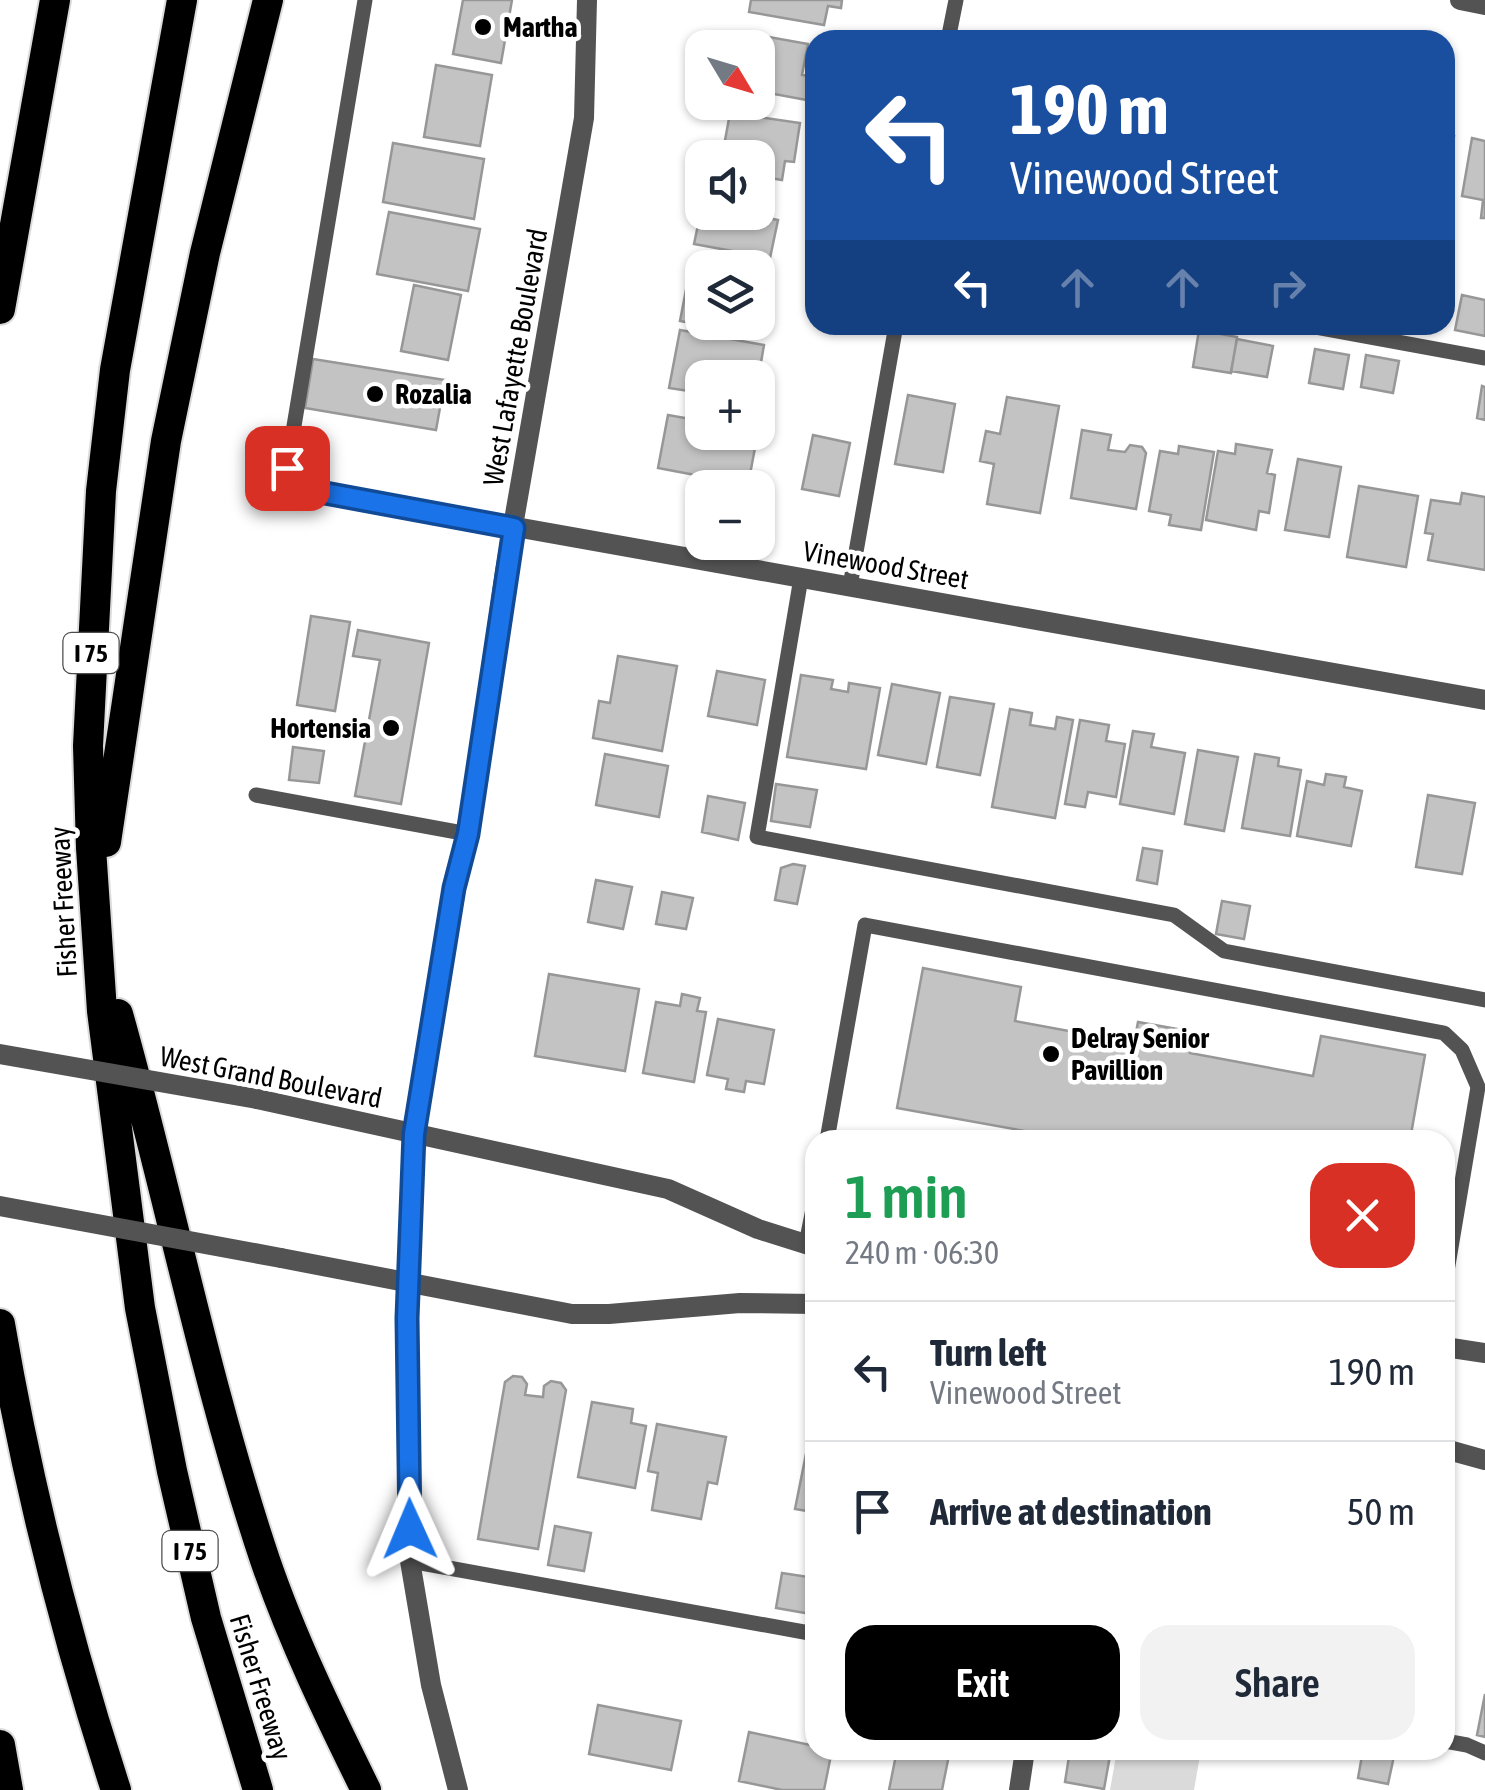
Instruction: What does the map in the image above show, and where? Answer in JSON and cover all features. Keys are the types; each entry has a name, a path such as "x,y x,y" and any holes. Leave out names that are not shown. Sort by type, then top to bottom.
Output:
{"highway":[{"path":"32,124 37,0"},
{"path":"0,309 55,0"},
{"name":"Fisher Freeway","path":"182,0 124,316 101,491 88,746 104,1029 140,1308 206,1618 258,1790"},
{"path":"268,0 205,252 166,441 116,762 97,932 158,1156 205,1350 266,1562 328,1713 366,1790"},
{"path":"0,1324 48,1557 116,1790"},
{"path":"0,1745 8,1790"}],"street":[{"name":"West Lafayette Boulevard","path":"458,1790 431,1684 410,1561 406,1394 414,1134 454,888 468,834 514,528 584,118 587,0"},
{"path":"1460,0 1485,5"},
{"name":"Vinewood Street","path":"287,468 299,486 309,490 1485,700"},
{"name":"West Grand Boulevard","path":"0,1054 257,1099 668,1189 758,1229 805,1244"},
{"path":"0,1206 572,1314 740,1303 805,1304"},
{"path":"1455,1348 1485,1353"},
{"path":"1455,1452 1485,1460"},
{"path":"1019,1790 1024,1760"}],"lane":[{"path":"287,468 365,0"},
{"path":"950,30 956,0"},
{"path":"850,586 894,335"},
{"path":"1360,335 1485,358"},
{"path":"801,578 758,837 1174,914 1224,952 1485,1000"},
{"path":"256,795 468,834"},
{"path":"829,1130 865,926 1444,1033 1462,1050 1478,1087 1455,1224"},
{"path":"410,1561 805,1632"},
{"path":"1455,1745 1485,1753"}],"shaded area":[{"path":"1115,1760 1199,1760 1194,1790 1110,1790"}],"building":[{"name":"Martha","path":"463,0 512,0 501,63 453,54"},
{"path":"751,0 842,0 841,8 828,6 824,25 749,12"},
{"path":"775,38 805,43 805,100 775,94"},
{"path":"436,65 492,75 480,146 424,137"},
{"path":"729,120 800,123 794,162 785,161 782,180 775,179 775,140 725,140"},
{"path":"1472,138 1485,141 1485,218 1481,218 1483,200 1462,196"},
{"path":"393,143 484,159 474,219 383,202"},
{"path":"389,212 480,229 468,291 377,274"},
{"path":"775,219 778,220 772,250 727,250 694,244 697,230 775,230"},
{"path":"414,285 461,295 448,360 401,351"},
{"path":"685,295 685,322 680,321"},
{"path":"1462,295 1485,300 1485,336 1455,330"},
{"path":"680,330 685,331 685,340 736,340 764,345 761,360 685,360 685,390 669,388"},
{"path":"1198,335 1237,337 1231,373 1193,367"},
{"path":"1237,339 1273,346 1267,377 1231,371"},
{"path":"1315,349 1349,355 1343,389 1309,383"},
{"path":"1366,355 1399,361 1393,393 1361,387"},
{"name":"Rozalia","path":"313,359 445,380 436,430 305,408"},
{"path":"1482,386 1485,387 1485,420 1477,418"},
{"path":"908,395 955,404 943,472 895,464"},
{"path":"1007,397 1059,406 1040,513 987,504 994,464 980,461 986,431 1000,434"},
{"path":"668,415 685,418 685,450 755,450 751,470 685,470 685,473 658,468"},
{"path":"1082,430 1111,435 1108,450 1125,452 1130,445 1142,447 1146,453 1136,509 1071,498"},
{"path":"813,435 850,443 839,496 802,489"},
{"path":"1236,444 1272,450 1267,473 1275,475 1269,513 1259,511 1256,530 1206,520 1218,451 1235,454"},
{"path":"1179,446 1214,452 1201,530 1169,525 1171,515 1149,511 1160,451 1178,454"},
{"path":"1298,459 1341,467 1329,537 1285,530"},
{"path":"1359,486 1418,496 1406,567 1347,557"},
{"path":"1462,493 1485,497 1485,570 1428,560 1433,534 1425,533 1431,500 1460,504"},
{"path":"311,616 350,622 335,711 297,705"},
{"name":"Hortensia","path":"358,630 429,643 401,804 355,796 380,660 353,656"},
{"path":"618,656 677,666 662,751 593,738 599,701 610,703"},
{"path":"717,671 765,680 757,725 708,716"},
{"path":"801,675 833,680 831,689 848,692 849,683 880,688 866,769 787,757"},
{"path":"892,684 940,693 926,764 878,755"},
{"path":"950,697 994,704 980,775 937,767"},
{"path":"1010,709 1032,713 1030,725 1055,729 1057,717 1073,720 1055,818 992,807"},
{"path":"1080,720 1109,725 1106,741 1125,744 1116,797 1088,792 1085,807 1065,804"},
{"path":"1133,731 1154,734 1151,747 1185,753 1174,814 1120,804"},
{"path":"293,747 324,751 319,783 289,780"},
{"path":"1198,750 1238,757 1224,831 1185,824"},
{"path":"605,754 668,766 659,817 596,805"},
{"path":"1255,754 1279,758 1278,766 1301,770 1290,836 1242,828"},
{"path":"1326,774 1346,777 1344,787 1362,791 1351,846 1297,836 1307,781 1324,785"},
{"path":"776,784 817,790 810,827 771,821"},
{"path":"1428,795 1475,803 1462,874 1416,867"},
{"path":"708,796 745,803 738,840 702,832"},
{"path":"1143,848 1162,851 1157,884 1137,880"},
{"path":"805,866 797,904 775,900 781,868"},
{"path":"596,880 632,887 623,929 588,922"},
{"path":"662,892 693,898 686,929 656,924"},
{"path":"1222,901 1250,906 1244,939 1216,934"},
{"name":"Delray Senior Pavillion","path":"923,968 1021,987 1015,1021 1134,1043 1138,1022 1194,1032 1190,1053 1313,1076 1321,1036 1425,1055 1412,1130 1019,1130 897,1108"},
{"path":"549,974 639,989 625,1071 535,1056"},
{"path":"682,994 700,998 697,1011 706,1012 694,1082 643,1073 656,1002 680,1006"},
{"path":"718,1019 774,1030 764,1084 746,1081 744,1092 726,1089 728,1079 707,1075"},
{"path":"513,1376 522,1377 527,1384 525,1395 543,1397 544,1386 551,1381 561,1383 566,1390 538,1549 478,1539 505,1382"},
{"path":"592,1402 633,1409 631,1423 646,1426 635,1488 578,1477"},
{"path":"657,1424 726,1437 717,1484 708,1482 701,1519 652,1510 658,1473 648,1471"},
{"path":"805,1459 805,1511 795,1509"},
{"path":"555,1526 591,1533 584,1571 548,1565"},
{"path":"782,1573 805,1576 805,1613 776,1608"},
{"path":"1485,1694 1485,1737 1477,1735"},
{"path":"598,1705 681,1721 671,1770 589,1754"},
{"path":"749,1732 805,1744 805,1760 830,1760 824,1790 782,1790 739,1781"},
{"path":"895,1760 948,1760 942,1790 889,1790"},
{"path":"1068,1760 1109,1760 1104,1789 1065,1782"},
{"path":"1361,1760 1393,1760 1388,1784 1358,1778"}],"place":[{"name":"Martha","path":"483,27"},
{"name":"Rozalia","path":"375,394"},
{"name":"Hortensia","path":"391,728"},
{"name":"Delray Senior Pavillion","path":"1051,1054"}],"route":[{"path":"287,468 299,486 309,490 514,528 468,834 454,888 414,1134 406,1394 410,1529"}]}
